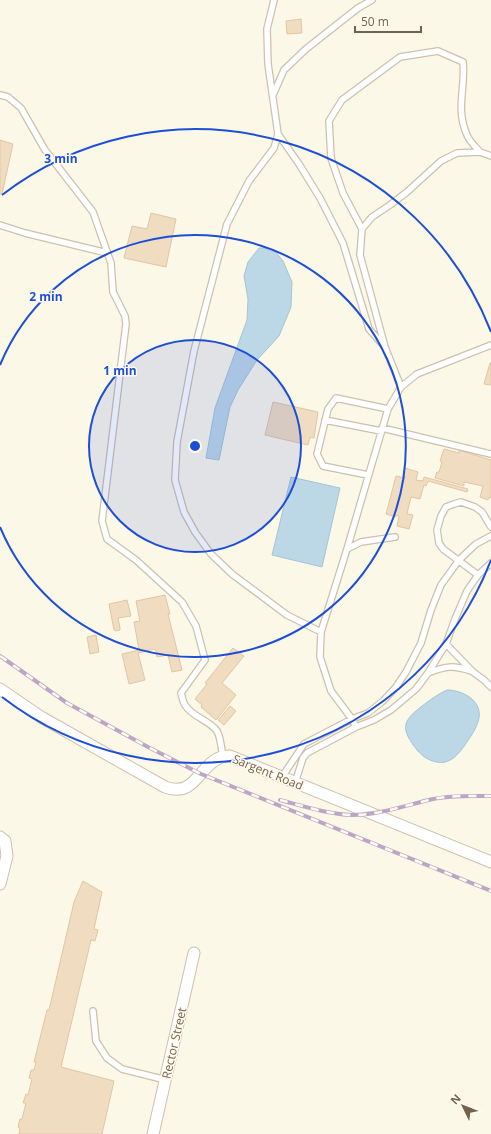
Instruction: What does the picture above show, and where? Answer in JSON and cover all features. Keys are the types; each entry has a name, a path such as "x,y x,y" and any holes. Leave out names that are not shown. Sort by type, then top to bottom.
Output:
{"street":[{"name":"Sargent Road","path":"0,689 41,717 152,780 173,790 181,790 190,785 215,760 222,756 230,756 491,862"},
{"path":"0,884 6,856 3,839"},
{"name":"Rector Street","path":"154,1134 194,953"}],"lane":[{"path":"274,0 267,29 268,64 278,134 274,148 249,180 227,224 194,351 177,442 175,480 184,512 195,532 211,554 232,574 287,615 321,632"},
{"path":"272,95 284,70 306,49 358,8 372,0"},
{"path":"401,387 385,347 360,255 362,229 343,193 331,158 329,121 342,100 400,57 438,51 463,62 464,69 460,113 467,136 480,152"},
{"path":"0,95 8,97 21,108 45,150 93,212 106,248 111,263 113,292 125,316 126,324 102,521 104,531 107,539 136,560 182,602 196,626 205,660 181,693 185,706 217,732 222,756"},
{"path":"278,134 320,198 343,243 369,329 385,347"},
{"path":"362,229 372,216 401,196 441,161 457,153 480,152 491,156"},
{"path":"0,225 25,233 107,253"},
{"path":"356,727 352,719 331,691 320,657 321,632 388,410 401,387 417,374 491,345"},
{"path":"368,475 323,466 317,454 328,409 336,398 388,410"},
{"path":"325,420 382,429 491,454"},
{"path":"478,575 443,549 438,543 437,530 441,516 446,507 461,502 475,507 482,512 491,527"},
{"path":"282,777 304,744 372,710 396,688 421,643 431,610 441,585 458,560 476,544 491,536"},
{"path":"347,549 362,542 395,537"},
{"path":"295,783 303,758 307,753 356,727 374,720 391,710 416,689 446,644 467,591 478,575 491,563"},
{"path":"446,644 491,688"},
{"path":"428,673 453,667 458,667 473,672"},
{"path":"93,1011 96,1041 107,1058 122,1069 166,1080"}],"water":[{"path":"259,248 275,251 283,261 292,282 291,307 279,336 257,360 238,390 230,407 219,460 206,458 215,408 247,320 248,299 244,276 248,262"},
{"path":"291,477 340,488 322,567 272,555"},
{"path":"447,690 453,690 470,697 477,706 479,718 472,734 457,755 449,761 439,762 427,759 418,751 407,734 406,724 411,715 434,697"}],"building":[{"path":"301,19 302,33 287,34 286,21"},
{"path":"0,140 13,144 2,194 0,194"},
{"path":"151,213 176,219 166,267 124,258 132,226 147,229"},
{"path":"491,363 491,385 484,384"},
{"path":"273,402 318,412 314,438 310,437 308,445 265,435"},
{"path":"444,449 459,453 459,450 491,460 491,498 489,497 488,500 480,497 483,486 464,482 464,486 435,478 437,472 439,472 442,462 440,461"},
{"path":"405,468 418,472 416,480 423,481 424,477 468,489 467,492 428,481 426,486 424,485 420,499 411,497 407,514 413,515 409,529 397,526 399,516 396,515 396,517 386,514 396,476 405,478 405,476 403,476"},
{"path":"165,595 170,614 168,614 182,670 172,672 168,655 157,657 154,649 138,653 145,680 129,684 122,654 139,650 134,622 140,621 136,601"},
{"path":"127,600 131,616 118,618 120,630 116,631 114,630 109,604"},
{"path":"96,635 99,652 90,654 87,637"},
{"path":"233,648 244,656 222,683 236,695 216,720 201,707 202,705 195,699 207,684 205,683"},
{"path":"230,706 236,711 224,725 218,720"},
{"path":"83,881 102,892 94,929 98,930 95,941 91,940 61,1067 114,1081 102,1134 19,1134 20,1128 18,1127 20,1119 22,1119 26,1103 23,1103 26,1094 28,1095 32,1079 29,1078 31,1070 34,1070 36,1062 34,1062 47,1010 49,1010 74,902"}],"railway":[{"path":"0,656 67,703 201,774 491,891"},
{"path":"280,800 324,811 362,815 383,812 440,798 491,796"}]}
